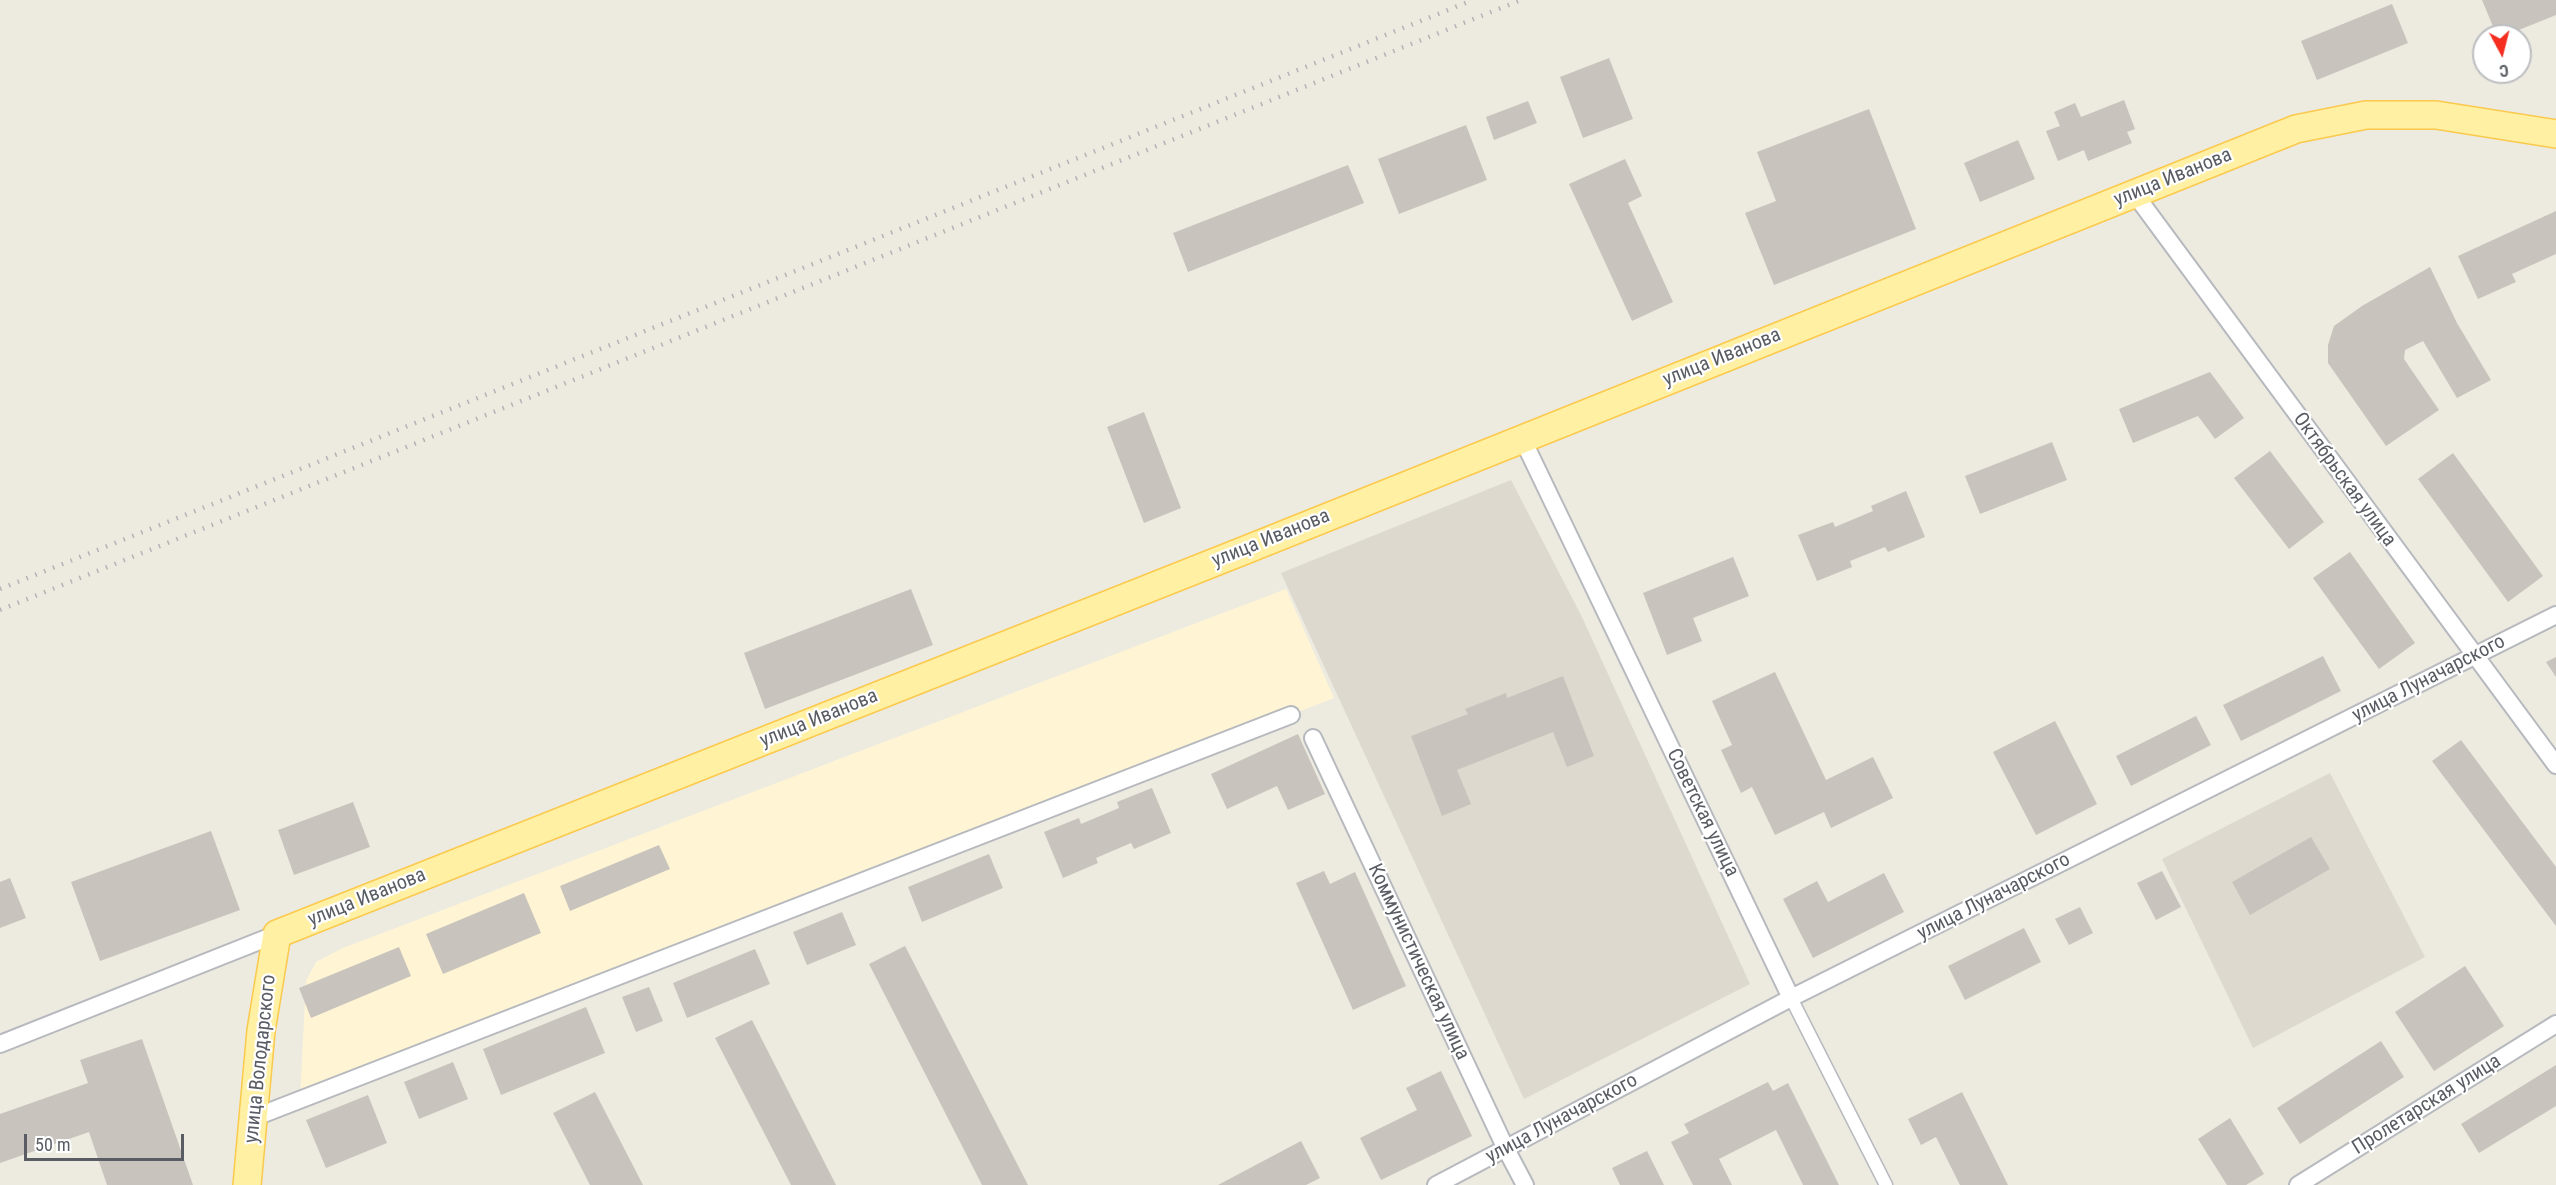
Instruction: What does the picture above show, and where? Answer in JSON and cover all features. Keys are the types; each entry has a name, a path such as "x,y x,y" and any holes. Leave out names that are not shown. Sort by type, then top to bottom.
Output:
{"main road":[{"name":"улица Иванова","path":"276,934 2296,129 2366,115 2436,115 2556,134"},
{"name":"улица Володарского","path":"247,1185 261,1031 276,934"}],"street":[{"name":"Октябрьская улица","path":"2134,193 2556,765"},
{"name":"Советская улица","path":"1522,438 1791,998 1886,1185"},
{"name":"улица Луначарского","path":"1436,1185 1791,998 2556,615"},
{"path":"253,1118 1291,716"},
{"name":"Коммунистическая улица","path":"1313,738 1525,1185"},
{"name":"улица Иванова","path":"0,1044 276,934"},
{"name":"Пролетарская улица","path":"2298,1185 2556,1024"}],"shaded area":[{"path":"1511,480 1581,615 1750,984 1524,1099 1281,573"},
{"path":"1286,589 1334,698 300,1099 306,981 316,962 343,948"},
{"path":"2330,773 2425,957 2253,1048 2162,859"}],"building":[{"path":"2482,0 2556,0 2556,15 2532,25 2492,24"},
{"path":"2392,4 2408,43 2317,80 2301,41"},
{"path":"1609,58 1633,119 1583,138 1560,77"},
{"path":"2124,100 2135,129 2127,132 2132,143 2088,161 2084,150 2058,161 2046,131 2060,126 2054,112 2075,103 2081,117"},
{"path":"1528,101 1537,123 1494,140 1486,117"},
{"path":"1869,109 1916,229 1774,285 1745,213 1776,201 1757,152"},
{"path":"1466,125 1487,180 1399,214 1378,159"},
{"path":"2018,140 2035,179 1980,202 1964,163"},
{"path":"1625,159 1642,196 1628,203 1673,302 1632,321 1569,184"},
{"path":"1348,165 1364,203 1188,272 1173,233"},
{"path":"2556,211 2556,254 2512,274 2516,282 2478,299 2458,256"},
{"path":"2430,267 2457,323 2491,380 2457,398 2423,341 2405,350 2404,359 2439,410 2386,446 2328,363 2328,345 2334,326 2362,306"},
{"path":"2210,372 2244,418 2215,439 2198,416 2133,443 2119,409"},
{"path":"1144,412 1181,508 1144,523 1107,427"},
{"path":"2052,442 2067,480 1980,514 1965,476"},
{"path":"2270,451 2324,522 2289,549 2234,478"},
{"path":"2453,453 2543,576 2508,602 2418,479"},
{"path":"1906,491 1925,537 1888,552 1885,547 1850,561 1852,567 1817,581 1798,535 1833,522 1835,527 1873,511 1871,506"},
{"path":"2350,552 2415,643 2379,669 2313,578"},
{"path":"1733,557 1749,596 1693,618 1702,641 1667,655 1643,593"},
{"path":"911,589 933,645 765,709 744,653"},
{"path":"2323,656 2341,691 2241,741 2223,705"},
{"path":"2556,657 2556,677 2546,662"},
{"path":"1775,672 1826,780 1873,757 1893,798 1831,828 1824,812 1775,835 1752,787 1741,793 1721,750 1732,745 1712,701"},
{"path":"1563,676 1594,756 1567,767 1553,732 1457,770 1471,804 1442,816 1411,736 1468,714 1465,709 1506,693 1507,698"},
{"path":"2196,716 2211,745 2131,786 2116,756"},
{"path":"2055,721 2097,804 2036,835 1993,752"},
{"path":"1298,734 1325,794 1288,810 1277,786 1227,809 1211,774"},
{"path":"2461,740 2556,867 2556,926 2432,761"},
{"path":"1152,788 1171,833 1134,849 1131,843 1096,858 1098,863 1063,878 1044,832 1079,818 1081,824 1119,808 1117,802"},
{"path":"353,802 370,847 294,875 278,830"},
{"path":"211,831 240,910 100,961 71,882"},
{"path":"2311,837 2330,869 2250,915 2232,882"},
{"path":"659,845 670,869 570,911 560,886"},
{"path":"989,854 1003,888 922,922 908,887"},
{"path":"1324,871 1330,884 1355,872 1406,986 1353,1010 1296,883"},
{"path":"2162,871 2181,907 2156,920 2137,883"},
{"path":"1884,873 1904,912 1813,958 1783,899 1817,881 1828,902"},
{"path":"10,878 26,918 0,928 0,882"},
{"path":"524,893 541,933 443,974 426,934"},
{"path":"2080,907 2093,933 2069,945 2055,919"},
{"path":"842,912 856,945 807,965 793,932"},
{"path":"2024,928 2041,962 1965,1000 1948,966"},
{"path":"905,946 1028,1185 982,1185 869,964"},
{"path":"399,947 411,976 311,1018 299,988"},
{"path":"755,949 770,984 687,1018 673,983"},
{"path":"2465,966 2504,1026 2434,1071 2395,1012"},
{"path":"649,987 663,1021 636,1032 622,997"},
{"path":"586,1007 605,1053 501,1095 483,1049"},
{"path":"752,1020 836,1185 791,1185 715,1038"},
{"path":"142,1039 193,1185 107,1185 89,1132 0,1163 0,1114 88,1083 80,1060"},
{"path":"2381,1041 2404,1077 2300,1144 2277,1108"},
{"path":"453,1062 468,1099 419,1119 404,1082"},
{"path":"2556,1065 2556,1106 2479,1153 2461,1124"},
{"path":"1441,1071 1472,1136 1381,1180 1360,1138 1417,1110 1406,1088"},
{"path":"1768,1082 1773,1091 1788,1083 1839,1185 1803,1185 1776,1130 1719,1159 1732,1185 1693,1185 1671,1142 1689,1133 1684,1124"},
{"path":"595,1092 643,1185 590,1185 553,1113"},
{"path":"1962,1092 2008,1185 1960,1185 1936,1137 1921,1145 1908,1119"},
{"path":"368,1095 387,1143 326,1168 306,1120"},
{"path":"2230,1118 2264,1174 2246,1185 2227,1185 2198,1139"},
{"path":"1301,1141 1320,1178 1306,1185 1218,1185"},
{"path":"1647,1151 1664,1185 1620,1185 1612,1168"}],"railway":[{"path":"0,589 1473,0"},
{"path":"0,610 1521,0"}]}
